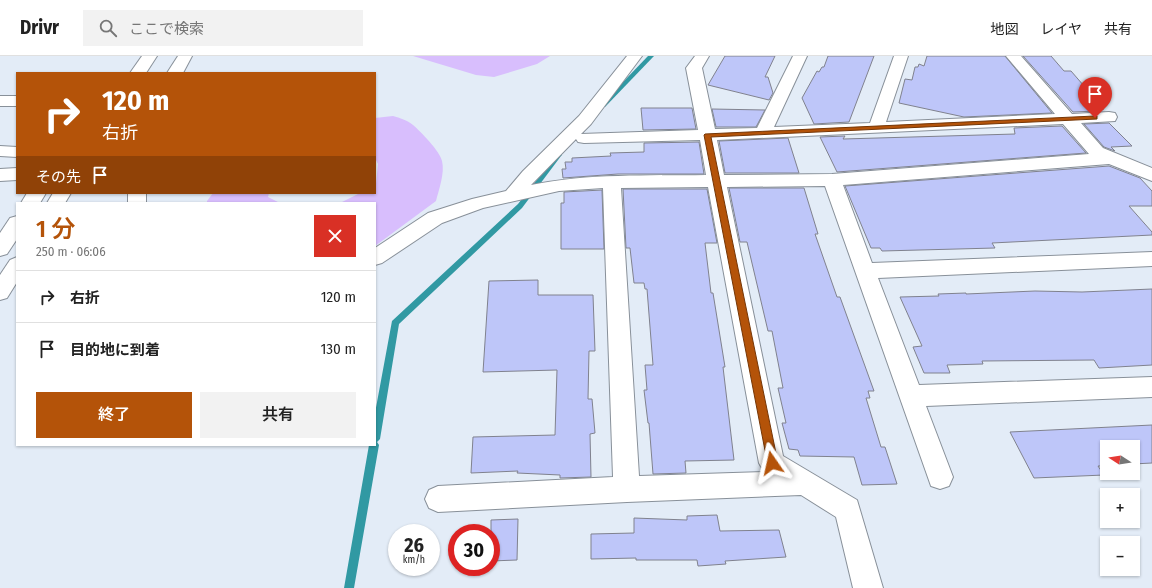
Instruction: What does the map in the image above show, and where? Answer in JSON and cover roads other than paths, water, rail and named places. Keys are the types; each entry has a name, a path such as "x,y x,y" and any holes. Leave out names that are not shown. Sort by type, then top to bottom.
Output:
{"main road":[{"path":"139,72 150,56"},
{"path":"176,72 185,56"},
{"path":"512,196 529,175 584,120 635,56"},
{"path":"702,56 694,68 772,463 847,509 868,588"},
{"path":"763,133 800,56"},
{"path":"876,128 901,56"},
{"path":"1013,56 1097,152 1152,175"},
{"path":"0,101 16,101"},
{"path":"584,138 763,133 1109,117"},
{"path":"0,151 16,152"},
{"path":"376,257 435,218 457,209 559,185 612,182 832,180 1111,158"},
{"path":"0,175 16,174"},
{"path":"832,180 940,477"},
{"path":"612,182 627,489"},
{"path":"0,249 16,225"},
{"path":"865,271 1152,259"},
{"path":"0,292 16,267"},
{"path":"910,396 1152,387"},
{"path":"438,499 627,489 803,483"}],"waterway":[{"path":"603,106 651,56"},
{"path":"376,433 395,323 520,206 559,155"},
{"path":"349,588 374,446"}]}
